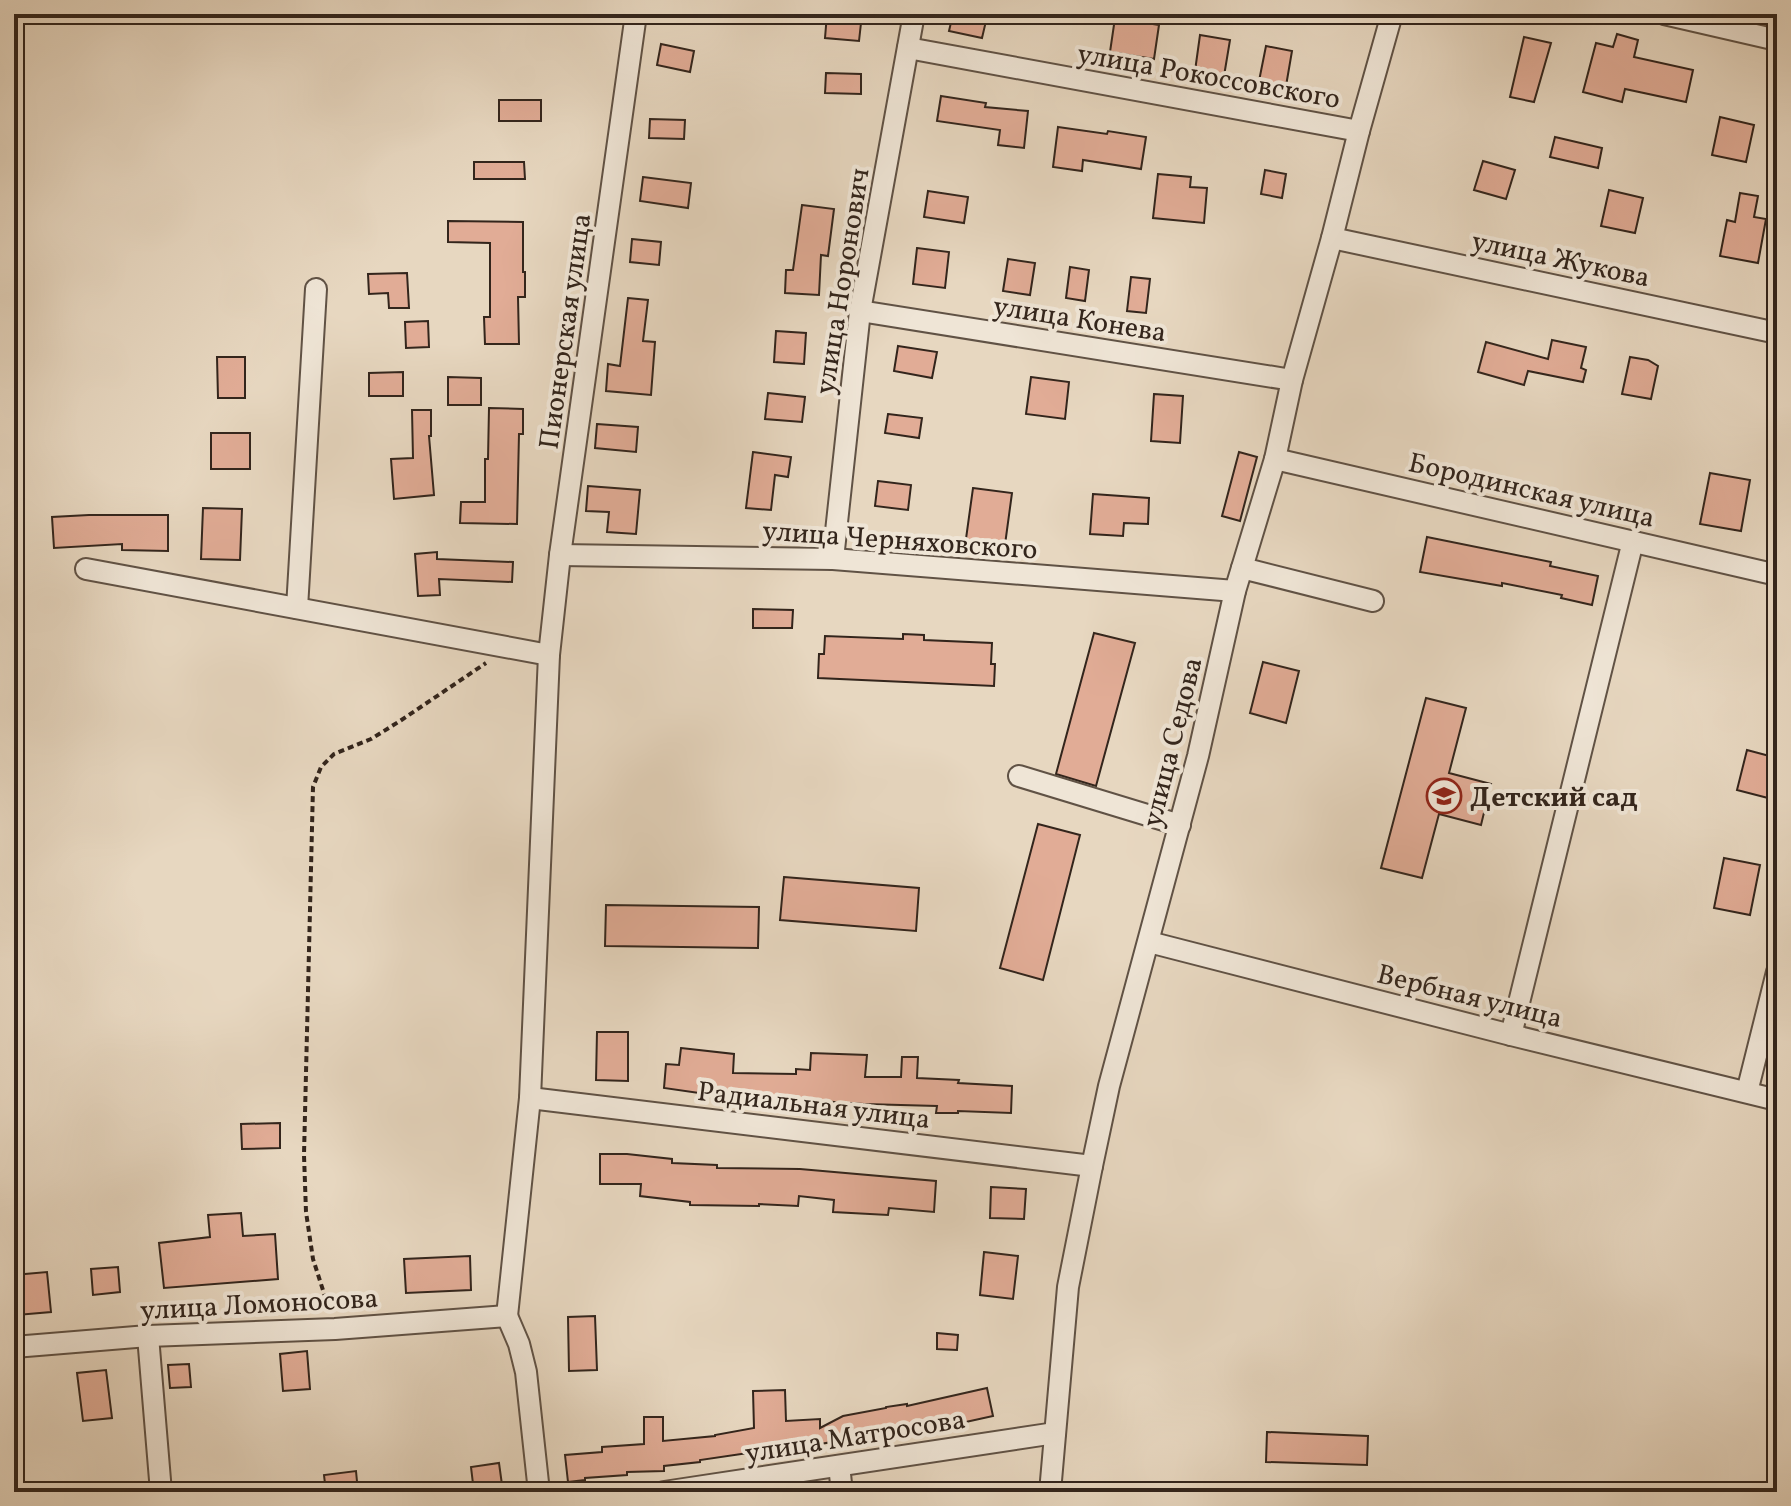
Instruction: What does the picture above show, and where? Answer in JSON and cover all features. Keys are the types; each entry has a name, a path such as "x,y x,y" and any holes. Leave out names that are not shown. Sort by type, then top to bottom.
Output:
{"street":[{"name":"Пионерская улица","path":"507,1316 530,1098 549,655 560,555 636,14"},
{"name":"улица Норонович","path":"833,559 860,311 914,14"},
{"name":"улица Седова","path":"1050,1492 1068,1287 1109,1086 1198,756 1235,591 1275,459 1292,380 1392,14"},
{"path":"1664,14 1777,40"},
{"name":"улица Рокоссовского","path":"908,48 1359,131"},
{"name":"улица Жукова","path":"1332,238 1777,333"},
{"path":"297,608 316,289"},
{"name":"улица Конева","path":"860,311 1292,380"},
{"name":"Бородинская улица","path":"1275,459 1777,575"},
{"path":"1511,1035 1633,541"},
{"name":"улица Черняховского","path":"560,555 833,559 1235,591"},
{"path":"1242,568 1373,601"},
{"path":"86,569 549,655"},
{"path":"1019,776 1180,825"},
{"name":"Вербная улица","path":"1149,942 1777,1100"},
{"path":"1747,1092 1777,972"},
{"name":"Радиальная улица","path":"530,1098 1092,1166"},
{"path":"507,1316 526,1372 539,1492"},
{"name":"улица Ломоносова","path":"14,1347 148,1336 335,1329 507,1316"},
{"path":"148,1336 161,1492"},
{"name":"улица Матросова","path":"664,1492 1055,1433"},
{"path":"839,1466 842,1492"}],"path":[{"path":"335,1329 313,1259 305,1198 313,787 321,767 334,754 371,739 508,648"}],"building":[{"path":"827,14 862,14 859,41 825,38"},
{"path":"953,14 978,14 976,20 986,21 982,38 949,31"},
{"path":"1115,18 1159,25 1154,59 1110,52"},
{"path":"1617,34 1638,40 1634,57 1693,70 1686,102 1625,89 1622,102 1583,92 1596,43 1613,47"},
{"path":"1200,35 1230,40 1224,76 1195,71"},
{"path":"1524,37 1551,43 1534,102 1510,97"},
{"path":"661,44 694,51 690,72 657,65"},
{"path":"1266,46 1292,51 1286,86 1259,81"},
{"path":"826,73 861,74 861,94 825,93"},
{"path":"941,96 986,103 985,107 1028,111 1024,148 998,145 1000,130 937,121"},
{"path":"499,100 541,100 541,121 499,121"},
{"path":"1720,117 1754,125 1746,162 1712,155"},
{"path":"650,119 685,120 684,139 649,138"},
{"path":"1058,127 1146,137 1141,169 1083,160 1082,171 1053,167"},
{"path":"1555,137 1602,148 1598,168 1550,157"},
{"path":"1483,161 1515,170 1506,199 1474,190"},
{"path":"474,162 524,162 525,179 474,179"},
{"path":"1265,170 1286,174 1282,198 1261,194"},
{"path":"1158,174 1191,177 1190,187 1207,188 1204,223 1153,218"},
{"path":"643,177 691,183 688,208 640,201"},
{"path":"1609,190 1643,198 1635,233 1601,226"},
{"path":"928,191 968,197 964,223 924,217"},
{"path":"1740,193 1758,196 1754,217 1766,219 1758,263 1720,256 1727,220 1735,222"},
{"path":"802,205 834,209 828,256 821,255 819,295 785,293 786,270 793,270"},
{"path":"448,221 523,222 525,297 518,297 519,344 485,344 484,317 490,317 490,243 448,242"},
{"path":"632,239 661,242 659,265 630,262"},
{"path":"917,248 949,252 945,288 913,284"},
{"path":"1008,259 1035,263 1030,295 1003,291"},
{"path":"1070,267 1089,270 1085,301 1066,298"},
{"path":"407,273 409,308 389,308 388,293 369,294 368,274"},
{"path":"1131,277 1150,279 1146,313 1127,311"},
{"path":"628,298 648,300 643,341 655,342 651,395 606,391 608,364 620,366"},
{"path":"428,321 429,347 406,348 405,322"},
{"path":"776,331 806,333 804,364 774,362"},
{"path":"1552,340 1586,347 1581,368 1586,370 1583,382 1528,371 1524,385 1478,372 1486,342 1548,359"},
{"path":"898,346 937,352 932,378 894,371"},
{"path":"217,357 245,357 245,398 218,398"},
{"path":"1630,357 1648,360 1658,366 1651,399 1622,394"},
{"path":"403,372 403,396 369,396 369,373"},
{"path":"448,377 481,378 481,405 448,405"},
{"path":"1031,377 1069,382 1065,419 1026,414"},
{"path":"768,393 805,397 802,422 765,419"},
{"path":"1154,394 1183,396 1180,443 1151,441"},
{"path":"489,408 523,409 523,434 519,434 517,524 460,523 461,502 485,502"},
{"path":"412,410 431,410 429,436 434,495 394,499 391,459 413,458"},
{"path":"888,414 922,418 919,438 885,433"},
{"path":"597,424 638,427 636,452 595,448"},
{"path":"211,433 250,433 250,469 211,469"},
{"path":"753,452 791,457 788,477 775,475 771,510 746,508"},
{"path":"1239,452 1257,457 1240,521 1222,516"},
{"path":"1710,473 1750,480 1741,531 1700,524"},
{"path":"878,481 911,485 908,510 875,506"},
{"path":"588,486 640,490 636,534 607,532 609,512 586,511"},
{"path":"973,488 1012,493 1004,552 965,546"},
{"path":"1093,494 1149,498 1148,524 1124,523 1123,536 1090,534"},
{"path":"203,508 242,509 240,560 201,559"},
{"path":"168,515 168,551 122,550 122,544 54,548 52,517"},
{"path":"1427,537 1551,562 1550,566 1598,576 1592,605 1561,598 1562,595 1502,583 1502,586 1420,572"},
{"path":"437,552 437,559 513,562 512,582 439,579 440,595 418,596 415,554"},
{"path":"753,609 793,610 792,628 753,628"},
{"path":"1094,633 1135,643 1096,786 1056,774"},
{"path":"903,634 924,635 924,640 992,643 994,686 818,678 819,654 824,654 825,636 903,639"},
{"path":"1263,662 1299,671 1286,723 1250,713"},
{"path":"1426,698 1466,708 1449,773 1491,784 1481,825 1439,814 1422,878 1381,868"},
{"path":"1747,750 1777,758 1768,798 1737,790"},
{"path":"1038,824 1080,835 1043,980 1000,968"},
{"path":"1724,858 1760,865 1750,915 1714,908"},
{"path":"784,877 919,888 916,931 780,920"},
{"path":"606,905 759,907 758,948 605,946"},
{"path":"597,1032 628,1032 628,1081 596,1080"},
{"path":"681,1048 734,1054 733,1073 796,1074 796,1069 810,1070 811,1053 867,1055 865,1077 901,1077 902,1057 918,1057 917,1078 1012,1086 1011,1113 936,1113 937,1106 776,1098 755,1100 755,1096 664,1088 666,1064 679,1065"},
{"path":"280,1123 280,1148 242,1149 241,1124"},
{"path":"600,1154 672,1159 672,1163 717,1165 717,1168 800,1169 936,1181 934,1212 889,1208 888,1215 833,1212 834,1200 799,1196 798,1206 690,1205 690,1202 640,1196 641,1184 600,1184"},
{"path":"991,1187 1026,1189 1024,1219 990,1218"},
{"path":"241,1213 243,1236 275,1234 278,1279 164,1288 159,1243 210,1237 208,1215"},
{"path":"984,1252 1018,1256 1013,1299 980,1295"},
{"path":"470,1256 471,1290 406,1293 404,1259"},
{"path":"118,1267 120,1292 93,1295 91,1269"},
{"path":"47,1272 51,1312 17,1315 14,1275"},
{"path":"595,1316 597,1370 569,1371 568,1317"},
{"path":"937,1333 958,1335 957,1350 937,1349"},
{"path":"307,1351 310,1389 283,1391 280,1354"},
{"path":"189,1364 191,1387 170,1388 168,1365"},
{"path":"106,1370 112,1418 83,1421 77,1373"},
{"path":"987,1388 993,1416 934,1429 890,1435 889,1432 786,1450 785,1447 774,1448 774,1452 664,1466 664,1471 627,1472 627,1475 568,1482 565,1455 602,1452 602,1447 644,1444 644,1417 663,1417 663,1441 715,1436 754,1428 753,1391 785,1390 786,1421 820,1419 820,1428 843,1416"},
{"path":"1267,1432 1368,1436 1367,1465 1266,1462"},
{"path":"499,1463 503,1492 474,1492 471,1467"},
{"path":"356,1471 358,1492 326,1492 324,1475"}],"place":[{"name":"Детский сад","path":"1444,796"}]}
